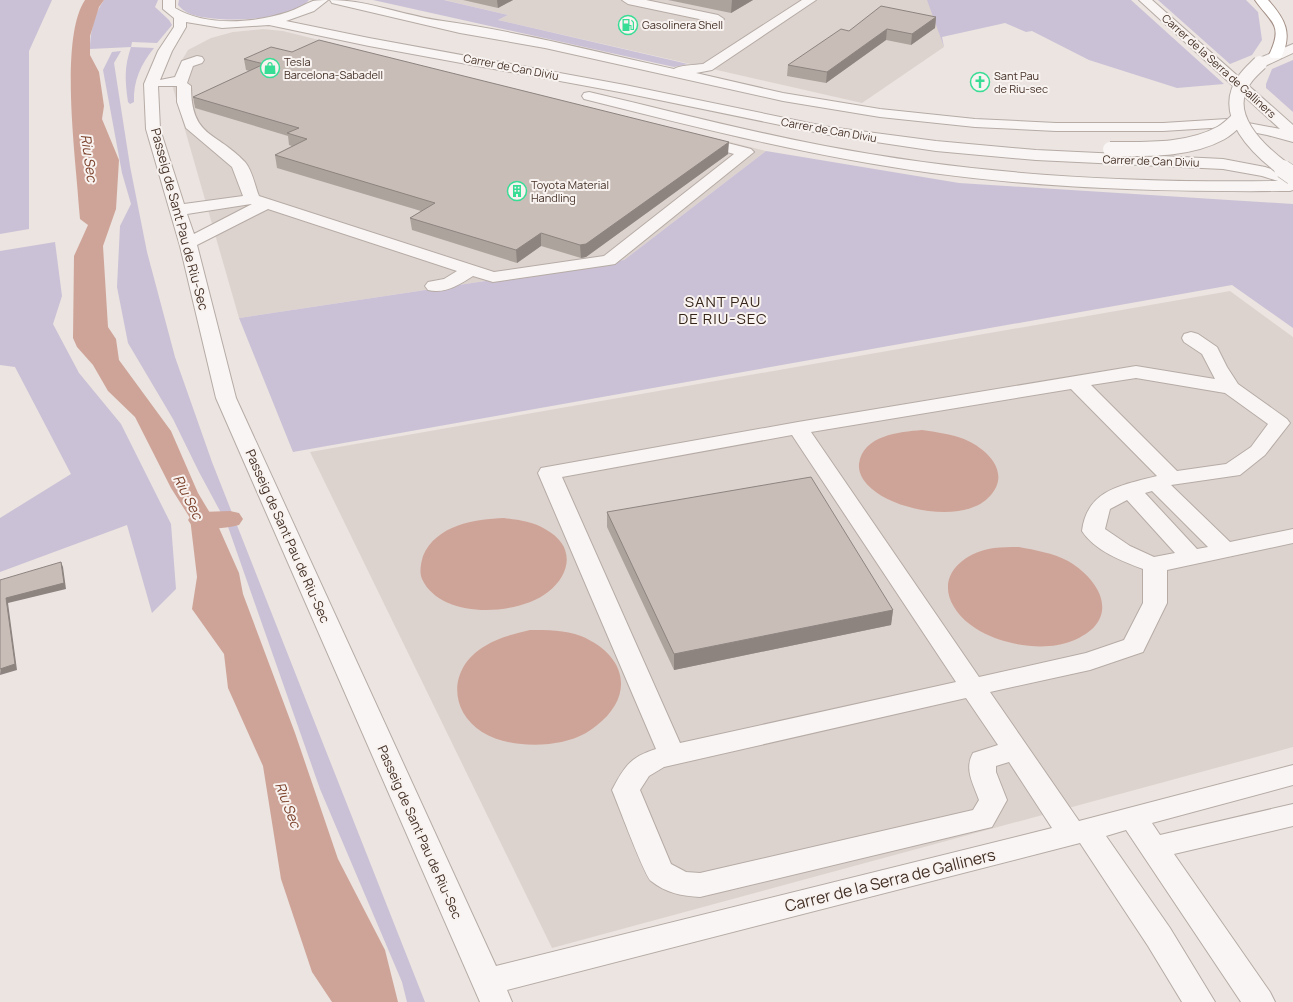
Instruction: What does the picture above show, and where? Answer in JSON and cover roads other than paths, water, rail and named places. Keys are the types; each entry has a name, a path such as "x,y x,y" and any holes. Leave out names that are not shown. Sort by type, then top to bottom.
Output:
{"highway":[{"path":"1261,0 1276,16 1282,28 1284,37 1276,55"}],"street":[{"path":"169,0 169,8 180,16 199,22 226,24 270,21 299,14 322,0"},
{"name":"Carrer de Can Diviu","path":"336,0 445,25 545,44 783,97 880,113 940,120 1017,126 1089,128 1163,127 1232,121 1293,138"},
{"path":"628,0 718,19"},
{"path":"655,68 687,71 707,67 810,0"},
{"path":"752,38 774,32 824,0"},
{"name":"Carrer de la Serra de Galliners","path":"1145,0 1293,133"},
{"name":"Passeig de Sant Pau de Riu-Sec","path":"180,16 180,27 165,51 152,84 153,129 179,210 195,244 226,398 492,992"},
{"name":"Carrer de Can Diviu","path":"270,21 369,42 625,89 829,131 970,150 1112,154 1184,146 1220,134 1232,121 1237,119 1252,96"},
{"path":"165,51 190,36 226,24"},
{"name":"Carrer de Can Diviu","path":"445,25 645,81 773,111 840,123 915,133 1112,154 1224,164 1265,172 1291,183"},
{"name":"Carrer de Can Diviu","path":"369,42 779,142 876,160 932,168 1062,182 1179,187 1291,183"},
{"path":"315,44 360,55"},
{"path":"1291,183 1268,157 1232,121 1236,108 1236,97 1239,85 1247,74 1260,63 1293,48"},
{"path":"152,84 181,81 188,64 197,60"},
{"path":"184,86 184,102 193,128 239,165 259,202"},
{"path":"575,104 589,96"},
{"path":"179,210 259,202 493,277 609,260 746,152 684,136"},
{"path":"195,244 259,202"},
{"path":"195,244 248,225"},
{"path":"195,244 227,242"},
{"path":"434,286 449,284 471,270"},
{"path":"1191,338 1210,350 1217,367 1231,388 1280,423 1258,451 1232,470 1164,480 1131,491 1103,504 1095,517 1093,531 1106,543 1132,558 1154,565 1224,549 1293,536"},
{"path":"672,755 548,473 798,428 1136,372 1231,388"},
{"path":"1076,382 1224,549"},
{"path":"798,428 1015,750 1159,937 1199,1002"},
{"path":"1131,491 1191,557"},
{"path":"1015,750 982,760 982,772 993,800 982,819 700,886 681,884 660,872 626,790 631,779 645,762 1090,661 1134,646 1156,603 1154,565"},
{"name":"Carrer de la Serra de Galliners","path":"492,992 1132,817 1293,775"},
{"path":"1153,848 1293,815"},
{"path":"1132,817 1259,1002"}],"water":[{"name":"Riu Sec","path":"85,0 104,0 99,7 90,36 90,55 99,72 104,106 102,119 119,160 116,209 103,246 108,327 116,339 119,360 171,431 198,493 219,528 239,573 243,594 295,733 338,859 385,950 398,1002 332,1002 312,972 281,879 263,766 228,688 224,654 192,609 197,577 190,518 171,488 135,417 108,391 93,365 77,347 73,338 74,256 88,225 80,219 71,100 71,70 73,42 77,18"},
{"path":"922,430 949,434 964,439 973,443 989,456 998,471 998,480 995,489 988,498 977,506 963,510 947,512 930,511 897,503 883,497 869,487 862,478 859,468 862,454 867,447 883,437 903,432"},
{"path":"504,518 525,521 540,526 555,536 562,543 567,559 566,568 556,584 548,592 535,600 518,606 500,609 481,610 462,607 445,602 432,592 422,579 421,568 423,556 437,537 469,522"},
{"path":"1019,547 1044,552 1062,558 1081,570 1091,580 1098,591 1102,602 1102,613 1097,624 1087,633 1072,641 1058,645 1025,645 1008,642 991,636 976,629 963,619 954,607 949,596 948,585 950,576 956,567 963,560 983,550"},
{"path":"530,630 562,631 581,636 596,644 608,654 616,665 620,676 621,689 617,702 609,714 586,733 568,740 549,744 532,745 506,742 482,732 471,723 463,712 458,700 457,688 459,676 473,654 496,640"}],"waterway":[{"name":"Riu Sec","path":"201,520 230,519"}],"place":[{"name":"Gasolinera Shell","path":"628,25"},
{"name":"Tesla Barcelona-Sabadell","path":"270,68"},
{"name":"Sant Pau de Riu-sec","path":"980,82"},
{"name":"Toyota Material Handling","path":"517,191"}],"district":[{"name":"SANT PAU DE RIU-SEC","path":"723,310"}]}
